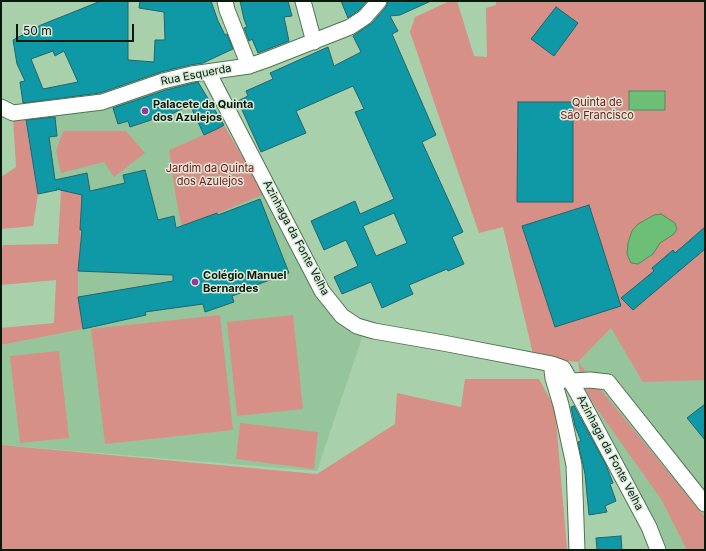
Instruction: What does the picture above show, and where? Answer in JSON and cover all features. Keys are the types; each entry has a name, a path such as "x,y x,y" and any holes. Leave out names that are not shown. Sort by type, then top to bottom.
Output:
{"street":[{"path":"225,1 227,10 249,66"},
{"path":"303,1 314,42"},
{"name":"Rua Esquerda","path":"1,107 13,113 102,102 163,80 192,74 249,66 350,27 365,17 379,1"},
{"name":"Azinhaga da Fonte Velha","path":"208,72 322,291 342,316 357,326 374,331 451,345 552,371 574,465 577,550"},
{"path":"552,371 571,381 590,380 608,382 705,504"},
{"name":"Azinhaga da Fonte Velha","path":"571,381 649,526 658,550"}],"shaded area":[{"name":"Colégio Manuel Bernardes","path":"197,80 264,194 319,294 363,335 317,471 1,445 1,345 83,329 78,297 78,271 81,237 80,230 61,190 38,194 25,119 169,81"},
{"path":"629,91 665,91 665,110 629,110"},
{"path":"661,214 675,223 677,229 674,234 660,243 653,254 638,264 631,263 627,254 628,243 632,231 638,224 654,215"},
{"path":"705,249 705,550 667,550 657,525 581,380 578,362 611,328"}],"green space":[{"name":"Quinta de São Francisco","path":"450,1 457,1 474,56 487,57 486,8 496,5 496,1 705,1 705,380 643,382 611,328 578,362 559,360 533,354 503,227 479,233 410,32 415,17"},
{"path":"13,118 25,119 38,194 33,226 1,229 1,177 16,167"},
{"name":"Jardim da Quinta dos Azulejos","path":"224,125 264,194 182,228 169,150"},
{"path":"63,131 126,131 145,153 114,177 104,162 61,173 56,151"},
{"path":"61,190 82,195 78,297 83,329 1,345 1,328 54,323 56,280 1,285 1,253 3,245 58,244"},
{"path":"220,315 233,430 105,444 91,329"},
{"path":"293,315 303,409 237,416 227,322"},
{"path":"59,351 69,438 20,443 10,356"},
{"path":"578,362 705,517 705,550 687,550 661,499 592,402 581,380"},
{"path":"465,379 539,379 555,408 567,550 1,550 1,445 317,474 395,424 397,393 461,407"},
{"path":"240,423 318,432 314,469 236,459"}],"building":[{"path":"101,1 128,1 128,60 154,62 155,40 165,40 164,12 139,8 140,1 211,1 218,21 225,35 227,34 233,49 203,63 161,72 100,93 23,103 20,82 25,81 17,64 13,40 41,25","holes":["53,51 55,56 64,51 78,82 43,89 31,59"]},
{"path":"240,1 288,1 292,16 284,17 289,41 258,53 252,39 249,41 244,28 247,27"},
{"path":"341,1 367,1 359,10 348,18"},
{"path":"388,1 431,1 400,15 390,16 398,31 392,34 436,135 422,142 463,232 452,237 464,264 448,271 447,269 409,285 413,294 382,308 371,282 342,294 334,277 358,266 346,240 324,250 311,221 355,201 360,214 394,199 355,112 364,109 353,86 296,111 306,133 261,152 238,101 248,96 246,91 273,79 270,73 328,47 334,66 361,52 353,36 372,23 386,7","holes":["394,213 407,243 376,256 363,226"]},
{"path":"556,7 578,23 554,56 531,39"},
{"name":"Palacete da Quinta dos Azulejos","path":"198,82 224,125 219,128 204,135 190,105 159,120 157,118 130,127 128,121 118,124 113,108 166,90"},
{"path":"518,102 573,102 573,202 517,202"},
{"path":"55,117 57,136 49,137 55,180 87,173 90,191 125,183 123,175 145,170 158,220 174,216 176,228 217,213 218,215 260,199 289,273 251,287 252,289 232,296 234,302 205,312 203,304 145,312 146,315 83,329 78,297 173,281 173,275 78,271 82,230 80,230 82,195 56,189 57,190 38,194 26,120"},
{"path":"589,205 621,306 555,327 522,226"},
{"path":"705,227 705,249 633,310 621,298 654,271 652,268 673,250 675,253"},
{"path":"705,404 705,440 687,418"},
{"path":"574,406 606,465 613,483 610,484 616,501 605,506 607,512 589,515 585,474 578,442 581,441 575,426 571,407"},
{"path":"621,536 622,550 597,550 596,538"}],"place":[{"name":"Palacete da Quinta dos Azulejos","path":"145,111"},
{"name":"Colégio Manuel Bernardes","path":"195,282"}]}
